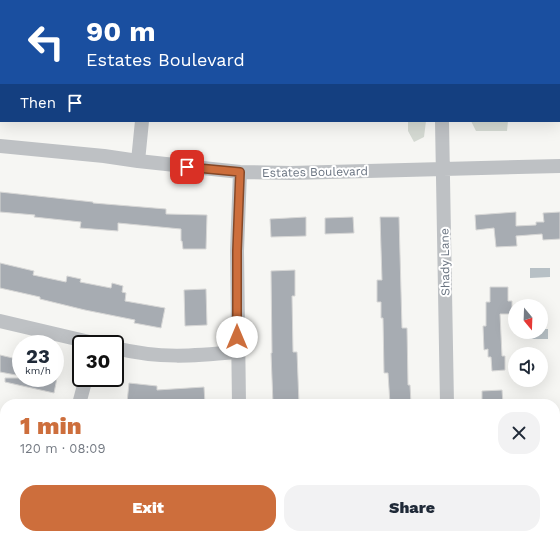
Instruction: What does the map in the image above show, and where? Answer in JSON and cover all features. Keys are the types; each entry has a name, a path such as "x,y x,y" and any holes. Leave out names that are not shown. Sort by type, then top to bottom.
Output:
{"street":[{"path":"138,161 142,122"},
{"name":"Shady Lane","path":"442,122 447,399"},
{"name":"Estates Boulevard","path":"0,146 104,156 240,172 291,173 560,166"},
{"path":"239,399 237,352 237,251 240,172"},
{"path":"0,321 72,338"},
{"path":"124,350 163,356 188,356 237,352"},
{"path":"80,399 84,387"}],"shaded area":[{"path":"408,122 426,122 424,137 414,142 408,131"},
{"path":"472,122 508,122 507,131 476,131"},
{"path":"530,268 550,268 550,277 530,278"}],"building":[{"path":"0,192 93,203 166,209 166,214 207,215 206,249 183,249 181,229 118,223 118,231 80,228 81,222 34,217 35,215 0,212"},
{"path":"516,212 516,226 536,225 536,222 544,222 543,213 560,212 560,239 543,240 542,234 516,236 517,246 496,247 494,228 476,230 475,215"},
{"path":"306,217 306,236 271,237 270,219"},
{"path":"353,217 354,233 325,234 325,218"},
{"path":"380,217 399,217 402,328 407,328 408,385 410,385 411,399 390,399 388,373 384,373 383,318 381,318 381,302 377,302 377,280 382,280"},
{"path":"0,263 34,271 33,275 66,282 67,276 81,279 80,282 111,288 112,283 123,286 122,292 126,293 125,301 165,308 161,328 134,323 135,320 85,310 40,299 40,297 0,288"},
{"path":"295,270 295,296 292,296 293,352 297,352 299,399 273,399 271,271"},
{"path":"490,287 508,287 508,314 500,314 502,356 505,356 505,370 492,371 491,357 488,357 488,349 484,350 483,326 486,326 486,302 490,302"},
{"path":"206,289 207,325 185,326 184,290"},
{"path":"0,355 12,358 12,374 0,372"},
{"path":"5,378 12,378 12,384 5,382"},
{"path":"129,383 157,386 157,390 204,387 205,399 127,399"},
{"path":"27,387 55,387 54,393"},
{"path":"502,390 503,399 482,399 482,391"}],"route":[{"path":"187,167 240,172 237,251 237,337"}]}
